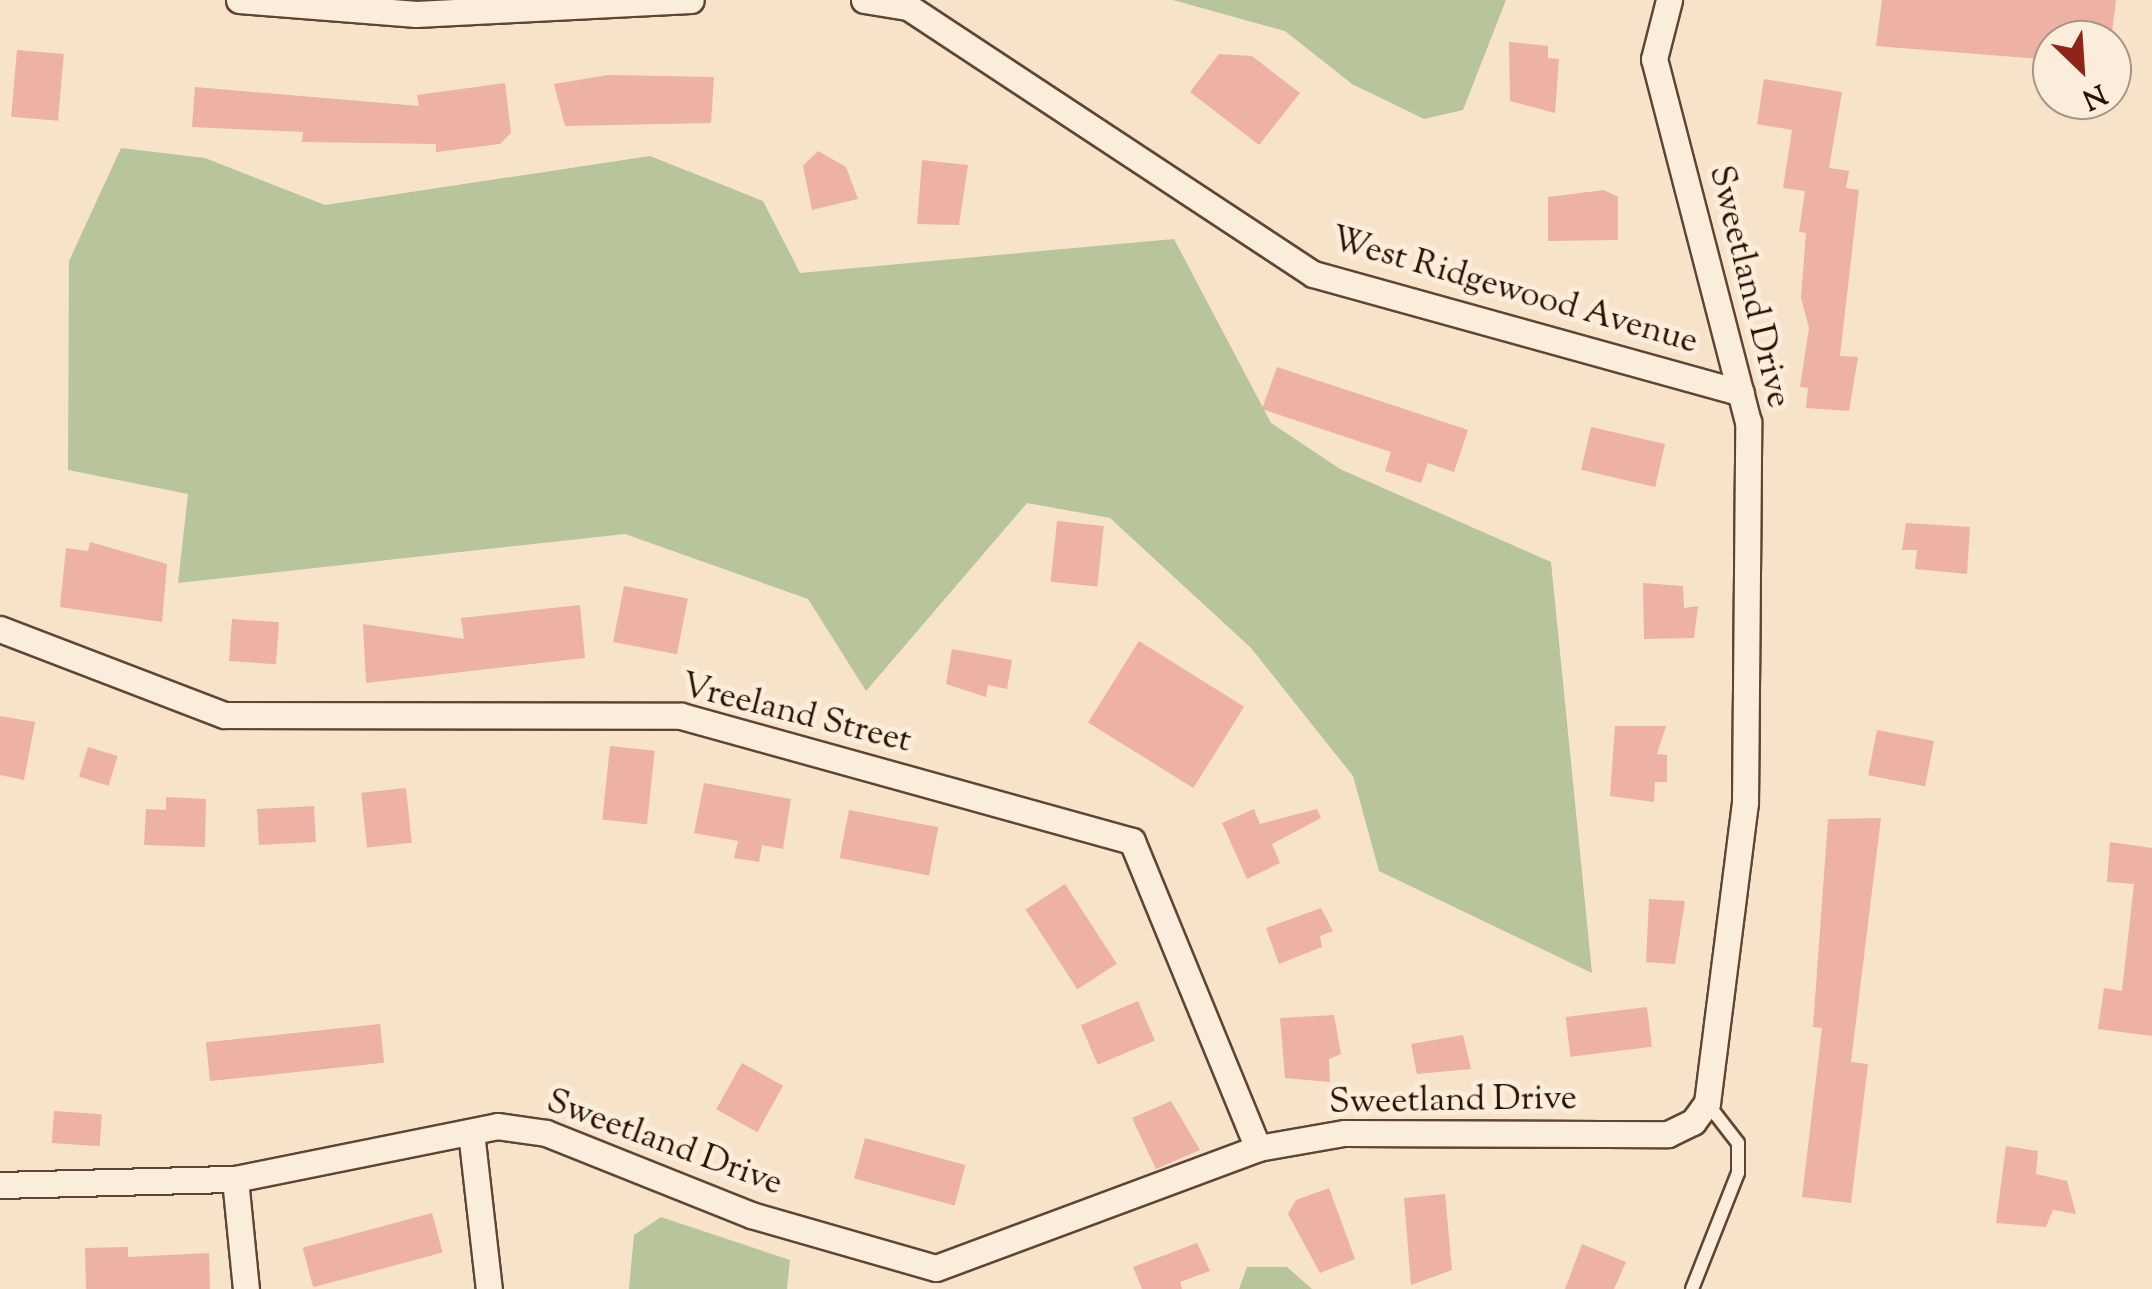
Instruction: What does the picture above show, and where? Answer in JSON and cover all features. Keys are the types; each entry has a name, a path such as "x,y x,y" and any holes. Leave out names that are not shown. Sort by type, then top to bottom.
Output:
{"street":[{"path":"238,0 416,14 691,0"},
{"name":"West Ridgewood Avenue","path":"864,0 908,7 1313,274 1741,393"},
{"name":"Sweetland Drive","path":"0,1185 235,1179 471,1132 546,1133 751,1215 936,1268 1258,1148 1344,1133 1668,1134 1707,1102 1745,803 1741,393 1654,59 1669,0"},
{"name":"Vreeland Street","path":"0,630 224,715 681,716 1132,841 1258,1148"},
{"path":"471,1132 489,1289"},
{"path":"235,1179 246,1289"}],"lane":[{"path":"1692,1289 1738,1173 1738,1143 1707,1102"}],"green space":[{"path":"1173,0 1506,0 1463,110 1424,119 1352,84 1285,31"},
{"path":"121,148 205,158 325,205 650,156 763,201 800,273 1174,239 1271,423 1340,469 1551,562 1592,973 1379,871 1353,776 1251,648 1110,518 1027,503 866,691 808,599 625,534 178,583 188,494 68,470 69,261"},
{"path":"661,1217 790,1260 787,1289 629,1289 634,1235"},
{"path":"1247,1267 1287,1267 1312,1289 1239,1289"}],"building":[{"path":"1882,0 2116,0 2114,20 2032,20 2032,58 1876,46"},
{"path":"1509,42 1548,46 1548,58 1559,59 1555,113 1510,101"},
{"path":"17,50 64,54 58,121 11,117"},
{"path":"1219,54 1252,56 1300,93 1259,145 1190,92"},
{"path":"608,75 714,77 711,123 565,126 554,84"},
{"path":"1764,79 1842,92 1829,168 1849,171 1846,188 1859,190 1840,356 1858,357 1849,411 1806,408 1808,388 1800,387 1809,328 1801,298 1806,233 1799,232 1805,191 1783,188 1792,130 1757,124"},
{"path":"505,83 511,133 500,144 436,152 436,144 302,142 303,132 192,127 195,87 419,106 417,95"},
{"path":"818,151 846,167 858,199 812,210 803,166"},
{"path":"922,160 968,165 959,225 917,224"},
{"path":"1604,190 1618,197 1618,240 1548,241 1548,197"},
{"path":"1277,367 1468,430 1454,472 1428,463 1421,483 1385,471 1391,452 1262,409"},
{"path":"1591,427 1665,444 1655,487 1581,470"},
{"path":"1057,521 1104,526 1097,587 1051,582"},
{"path":"1906,523 1970,527 1967,574 1915,569 1917,550 1902,550"},
{"path":"90,542 167,564 162,622 60,607 66,548 88,551"},
{"path":"1643,583 1683,586 1684,608 1698,606 1694,638 1644,639"},
{"path":"624,586 688,598 677,654 613,642"},
{"path":"580,605 585,658 366,683 363,624 464,639 461,618"},
{"path":"232,619 279,622 276,664 229,661"},
{"path":"1139,641 1244,707 1193,788 1088,722"},
{"path":"952,649 1012,660 1007,689 988,685 986,697 946,684"},
{"path":"0,716 35,722 24,780 0,775"},
{"path":"1615,726 1666,726 1657,754 1667,755 1667,782 1655,782 1654,802 1610,796"},
{"path":"1877,730 1934,741 1925,786 1868,775"},
{"path":"610,746 655,751 647,824 602,820"},
{"path":"88,747 118,756 109,786 79,777"},
{"path":"704,783 791,799 783,849 762,845 759,862 734,858 738,841 694,833"},
{"path":"406,788 412,843 367,847 361,793"},
{"path":"166,797 206,799 205,847 144,845 146,809 166,810"},
{"path":"314,806 316,842 259,845 257,809"},
{"path":"1254,809 1260,824 1317,809 1321,818 1272,844 1280,863 1247,879 1222,823"},
{"path":"849,810 938,827 929,875 840,858"},
{"path":"1881,818 1851,1062 1868,1064 1851,1203 1802,1197 1822,1028 1813,1027 1828,819"},
{"path":"2110,842 2152,848 2152,1036 2098,1029 2104,988 2122,991 2134,884 2107,882"},
{"path":"1065,884 1117,964 1077,989 1026,910"},
{"path":"1649,899 1685,901 1675,964 1646,962"},
{"path":"1321,908 1333,931 1320,936 1322,947 1279,964 1266,928"},
{"path":"1138,1001 1155,1041 1098,1065 1081,1025"},
{"path":"1647,1007 1652,1047 1570,1057 1566,1017"},
{"path":"1334,1015 1341,1054 1329,1059 1330,1082 1285,1078 1280,1018"},
{"path":"380,1024 384,1063 210,1081 206,1042"},
{"path":"1463,1035 1471,1069 1417,1074 1411,1044"},
{"path":"742,1063 783,1086 757,1132 716,1109"},
{"path":"1171,1101 1200,1150 1156,1169 1132,1118"},
{"path":"54,1111 102,1114 100,1146 52,1143"},
{"path":"865,1138 965,1165 955,1205 854,1179"},
{"path":"2006,1146 2038,1151 2036,1174 2067,1181 2076,1214 2053,1210 2046,1227 1996,1223"},
{"path":"1329,1188 1355,1259 1320,1273 1288,1214 1296,1200"},
{"path":"1445,1194 1452,1270 1411,1285 1404,1198"},
{"path":"432,1213 443,1253 313,1287 303,1248"},
{"path":"1197,1243 1210,1271 1180,1282 1182,1289 1142,1289 1133,1267"},
{"path":"1582,1244 1626,1262 1614,1289 1565,1289"},
{"path":"128,1247 128,1257 209,1253 210,1289 86,1289 85,1248"}]}
